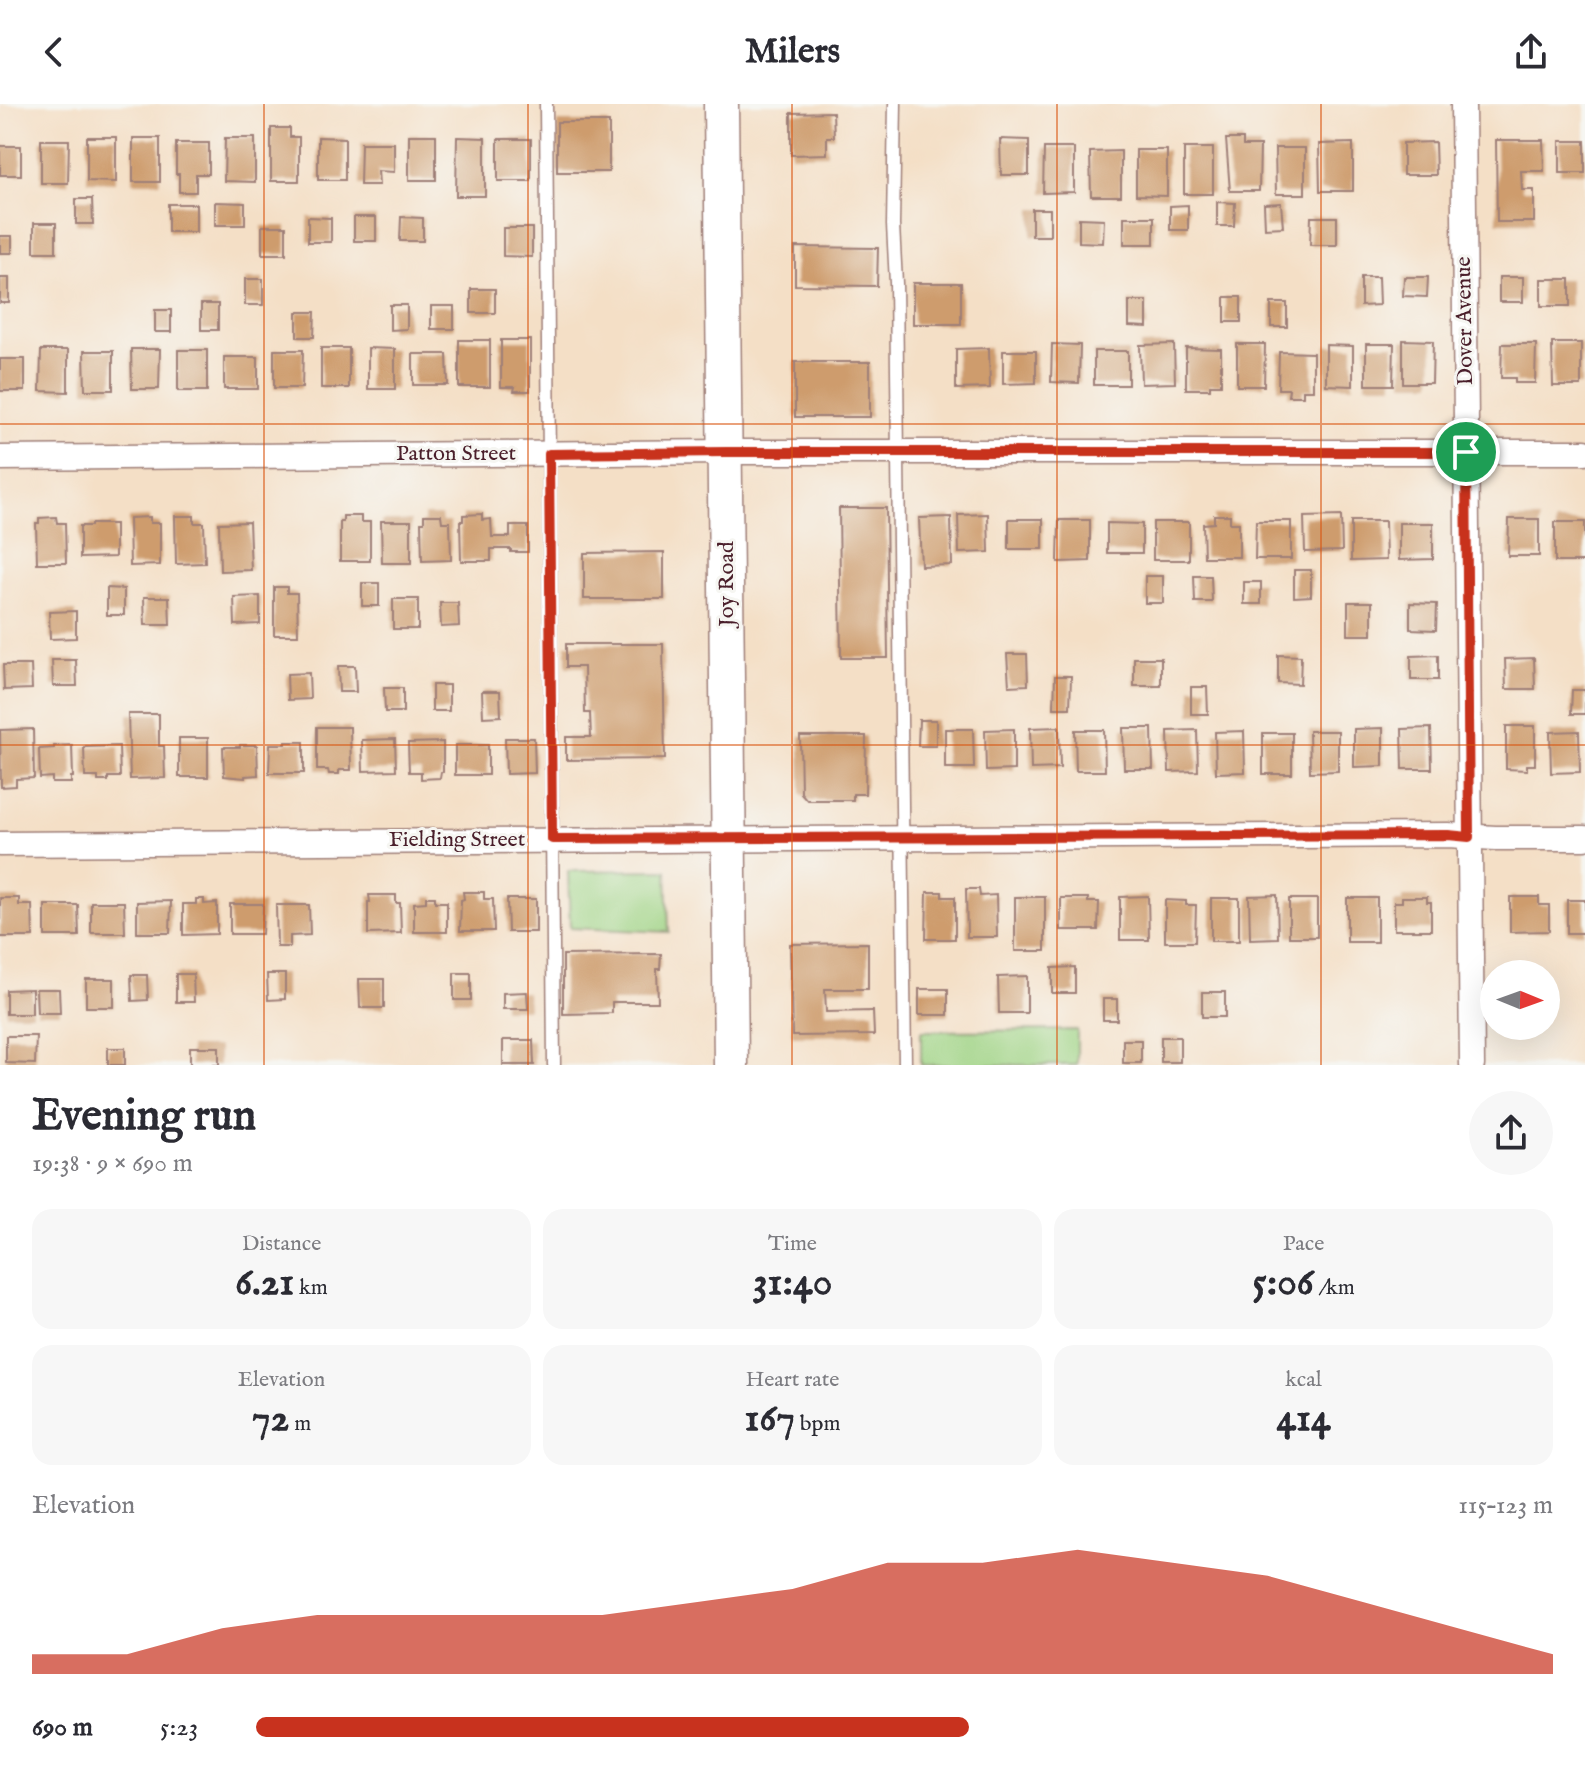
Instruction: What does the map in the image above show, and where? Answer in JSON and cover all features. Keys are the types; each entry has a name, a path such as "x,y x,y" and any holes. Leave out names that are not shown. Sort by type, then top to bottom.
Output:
{"main road":[{"name":"Joy Road","path":"721,104 731,1065"}],"street":[{"name":"Dover Avenue","path":"1463,104 1472,1065"},
{"name":"Patton Street","path":"0,458 726,452 1585,452"},
{"name":"Fielding Street","path":"0,844 1432,835 1585,838"}],"lane":[{"path":"546,104 554,1065"},
{"path":"895,104 893,225 905,1065"}],"green space":[{"path":"667,870 669,932 570,928 568,871"},
{"path":"1077,1030 1077,1065 921,1065 921,1031"}],"building":[{"path":"833,112 834,137 827,137 827,154 791,155 791,113"},
{"path":"557,122 609,122 609,172 557,172"},
{"path":"271,128 290,128 290,137 299,137 299,181 271,181"},
{"path":"409,135 436,135 436,180 409,180"},
{"path":"87,137 116,137 116,182 87,181"},
{"path":"318,137 345,138 345,180 318,180"},
{"path":"457,137 485,138 485,196 456,196"},
{"path":"133,138 160,138 160,182 133,182"},
{"path":"225,138 255,138 255,182 224,181"},
{"path":"498,139 531,139 531,181 498,181"},
{"path":"1000,139 1029,140 1029,175 1001,175"},
{"path":"1226,139 1243,139 1243,146 1260,146 1259,191 1230,191"},
{"path":"41,140 69,140 68,183 41,183"},
{"path":"1496,140 1543,140 1544,171 1521,171 1522,190 1534,190 1534,222 1497,222"},
{"path":"1560,141 1585,141 1585,173 1560,173"},
{"path":"1435,142 1436,175 1403,175 1403,143"},
{"path":"176,143 209,143 209,174 196,174 196,192 179,192"},
{"path":"361,143 394,143 394,172 378,171 379,185 360,185"},
{"path":"1353,143 1353,191 1320,191 1319,144"},
{"path":"0,146 21,146 21,175 0,175"},
{"path":"1044,148 1074,148 1074,192 1043,193"},
{"path":"1184,148 1213,148 1213,194 1184,194"},
{"path":"1275,148 1305,148 1305,194 1276,194"},
{"path":"1136,150 1167,150 1167,196 1136,195"},
{"path":"1121,151 1121,196 1091,196 1090,152"},
{"path":"76,199 92,199 93,224 76,224"},
{"path":"215,202 245,203 245,225 215,225"},
{"path":"1217,202 1235,203 1234,226 1217,226"},
{"path":"1281,203 1283,227 1265,228 1264,204"},
{"path":"168,204 196,204 196,232 168,232"},
{"path":"1188,205 1188,230 1170,230 1170,206"},
{"path":"1032,209 1050,209 1050,236 1032,236"},
{"path":"308,217 331,218 331,242 308,242"},
{"path":"354,217 376,217 376,241 354,241"},
{"path":"401,217 423,218 423,241 400,241"},
{"path":"1124,217 1154,217 1154,244 1124,244"},
{"path":"1311,217 1337,217 1337,245 1310,245"},
{"path":"1079,218 1104,219 1103,243 1079,242"},
{"path":"34,223 56,223 56,252 34,252"},
{"path":"262,226 286,226 286,254 262,254"},
{"path":"503,228 532,228 532,257 503,256"},
{"path":"0,236 12,236 12,253 0,253"},
{"path":"795,247 878,248 877,286 795,285"},
{"path":"1361,277 1378,277 1379,305 1361,306"},
{"path":"1404,277 1428,277 1427,297 1403,296"},
{"path":"1499,277 1523,277 1523,302 1499,302"},
{"path":"0,278 9,278 9,303 0,303"},
{"path":"245,279 263,279 263,305 245,305"},
{"path":"1541,279 1570,279 1570,306 1541,306"},
{"path":"913,283 961,283 961,324 913,324"},
{"path":"471,289 495,289 495,313 471,313"},
{"path":"1225,297 1241,297 1241,322 1225,322"},
{"path":"1129,301 1147,301 1147,327 1129,326"},
{"path":"1271,303 1287,303 1287,327 1271,327"},
{"path":"201,304 218,304 218,330 201,330"},
{"path":"390,305 407,305 407,329 390,330"},
{"path":"431,306 454,306 454,329 431,329"},
{"path":"155,310 171,310 171,332 155,332"},
{"path":"297,312 315,312 314,337 297,337"},
{"path":"459,340 490,340 490,387 459,387"},
{"path":"501,340 530,340 530,391 501,387"},
{"path":"1403,340 1433,341 1432,383 1403,383"},
{"path":"1552,343 1581,343 1581,386 1553,386"},
{"path":"1052,344 1080,345 1079,383 1051,382"},
{"path":"1174,344 1175,383 1141,384 1140,345"},
{"path":"1237,344 1265,344 1264,386 1237,386"},
{"path":"1366,344 1394,344 1393,385 1366,385"},
{"path":"1502,344 1536,344 1535,383 1515,383 1515,378 1501,378"},
{"path":"1326,345 1353,346 1353,386 1326,385"},
{"path":"321,348 349,348 349,388 321,388"},
{"path":"368,348 395,349 395,389 368,389"},
{"path":"989,348 990,388 956,389 956,349"},
{"path":"1186,348 1221,349 1221,385 1210,385 1210,389 1186,389"},
{"path":"131,349 160,349 159,389 132,389"},
{"path":"41,350 68,350 68,392 40,391"},
{"path":"178,350 207,350 207,391 178,391"},
{"path":"274,350 303,350 302,388 274,388"},
{"path":"84,351 113,351 113,390 85,390"},
{"path":"1003,351 1036,351 1036,383 1003,384"},
{"path":"1094,351 1128,351 1128,385 1094,385"},
{"path":"1279,352 1313,353 1313,390 1303,390 1303,396 1288,396 1289,389 1278,389"},
{"path":"413,354 447,354 448,385 413,385"},
{"path":"224,357 258,357 258,389 224,389"},
{"path":"0,359 25,359 25,391 0,391"},
{"path":"795,362 870,362 870,417 795,417"},
{"path":"839,508 886,508 888,658 841,658"},
{"path":"482,514 482,520 491,519 492,537 510,537 510,526 528,526 528,552 491,549 491,561 461,561 460,521 463,521 463,515"},
{"path":"988,514 989,552 959,553 958,515"},
{"path":"424,515 441,515 442,522 450,522 451,560 422,561 421,522 424,522"},
{"path":"1214,515 1230,515 1230,523 1239,523 1239,557 1204,557 1203,524 1214,523"},
{"path":"175,516 194,516 194,523 204,523 205,563 176,564"},
{"path":"343,516 361,516 361,522 370,522 370,561 340,561 340,522 343,522"},
{"path":"1341,516 1342,551 1305,552 1304,517"},
{"path":"56,517 57,523 65,523 66,563 37,563 36,523 39,523 39,518"},
{"path":"150,517 150,523 160,523 160,565 130,566 129,518"},
{"path":"951,517 952,565 921,566 919,518"},
{"path":"1009,519 1043,519 1043,549 1009,549"},
{"path":"1509,519 1539,519 1539,556 1508,556"},
{"path":"1059,520 1090,520 1090,561 1058,562"},
{"path":"381,521 411,521 411,563 382,563"},
{"path":"1256,521 1291,521 1291,559 1255,559"},
{"path":"1351,521 1385,521 1386,560 1351,561"},
{"path":"249,522 251,570 220,571 219,523"},
{"path":"1153,522 1189,522 1189,560 1153,560"},
{"path":"1555,522 1585,522 1585,562 1555,562"},
{"path":"1107,523 1142,524 1142,553 1107,553"},
{"path":"1399,523 1433,523 1433,559 1399,560"},
{"path":"115,524 115,557 80,558 80,526"},
{"path":"664,552 664,599 584,599 584,553"},
{"path":"1294,570 1311,570 1311,596 1294,597"},
{"path":"1145,576 1163,576 1163,603 1145,603"},
{"path":"1194,576 1211,576 1212,602 1195,602"},
{"path":"1244,582 1261,582 1261,604 1244,604"},
{"path":"362,583 379,583 379,606 362,606"},
{"path":"274,587 287,587 287,593 297,593 298,635 274,635"},
{"path":"107,588 124,589 124,615 107,615"},
{"path":"260,596 260,624 235,625 234,597"},
{"path":"144,597 169,597 170,625 145,625"},
{"path":"393,599 418,599 418,629 393,629"},
{"path":"1348,602 1372,602 1372,635 1348,635"},
{"path":"440,603 458,603 459,626 441,627"},
{"path":"1410,603 1437,604 1436,630 1410,629"},
{"path":"76,611 76,638 50,639 49,612"},
{"path":"566,644 663,644 665,759 566,760 566,737 591,737 590,713 585,713 584,667 566,667"},
{"path":"1007,654 1027,654 1028,685 1009,686"},
{"path":"1278,655 1301,656 1300,684 1278,683"},
{"path":"1438,655 1438,680 1411,680 1411,656"},
{"path":"1134,658 1161,658 1161,686 1134,686"},
{"path":"1534,658 1535,689 1506,689 1505,659"},
{"path":"52,660 76,660 77,686 53,686"},
{"path":"3,665 31,665 32,689 4,690"},
{"path":"338,666 355,666 356,692 339,692"},
{"path":"309,673 310,699 288,700 287,674"},
{"path":"1055,676 1071,676 1070,708 1054,708"},
{"path":"432,685 449,685 449,711 432,711"},
{"path":"1191,687 1207,687 1208,714 1191,714"},
{"path":"384,688 403,688 403,712 385,712"},
{"path":"1572,690 1585,690 1585,714 1571,714"},
{"path":"482,691 500,691 501,716 483,717"},
{"path":"128,714 159,714 159,746 164,746 165,778 130,779"},
{"path":"919,720 936,720 936,746 918,746"},
{"path":"1506,726 1535,726 1535,765 1527,765 1527,770 1506,769"},
{"path":"317,727 350,727 351,770 329,774 328,770 317,770"},
{"path":"1059,727 1060,768 1031,769 1030,728"},
{"path":"1123,728 1152,728 1153,769 1124,769"},
{"path":"1383,728 1383,766 1354,767 1354,729"},
{"path":"1431,728 1432,769 1403,769 1402,729"},
{"path":"33,729 34,778 16,779 16,786 1,787 0,730"},
{"path":"945,729 973,729 974,768 945,768"},
{"path":"1014,729 1014,770 986,771 985,730"},
{"path":"1075,730 1104,730 1105,771 1076,771"},
{"path":"1197,730 1198,771 1169,772 1168,731"},
{"path":"1244,731 1245,772 1216,773 1215,732"},
{"path":"1309,731 1338,731 1338,771 1310,772"},
{"path":"1579,731 1580,772 1551,773 1550,732"},
{"path":"1263,733 1292,733 1292,774 1263,774"},
{"path":"800,736 866,736 865,794 853,794 853,800 807,800 801,793"},
{"path":"179,738 208,738 208,777 179,777"},
{"path":"505,738 534,738 535,773 506,774"},
{"path":"395,739 396,770 363,771 362,740"},
{"path":"304,742 304,773 269,773 270,744"},
{"path":"443,742 443,772 440,778 421,779 421,772 409,772 408,743"},
{"path":"72,745 71,783 52,783 52,777 40,778 39,749"},
{"path":"257,745 258,775 245,778 224,776 223,747"},
{"path":"455,745 488,745 488,775 455,775"},
{"path":"119,746 120,777 98,781 98,777 85,777 84,747"},
{"path":"966,889 979,889 980,896 996,895 997,937 967,937"},
{"path":"463,892 484,892 484,899 493,899 494,931 460,931"},
{"path":"927,892 942,892 942,897 955,897 955,939 926,939"},
{"path":"369,895 396,895 396,903 400,903 401,933 368,934"},
{"path":"1277,895 1278,938 1250,939 1249,896"},
{"path":"1148,896 1149,940 1120,940 1120,897"},
{"path":"426,897 435,897 435,902 447,902 447,932 414,932 414,903 426,902"},
{"path":"1015,897 1045,897 1045,951 1015,951"},
{"path":"1402,897 1427,897 1427,902 1431,902 1431,930 1394,930 1394,902 1402,902"},
{"path":"1510,897 1539,897 1539,905 1549,905 1549,931 1510,932"},
{"path":"0,898 19,898 19,905 32,905 33,937 0,937"},
{"path":"1061,898 1088,898 1088,902 1099,902 1098,930 1061,930"},
{"path":"1211,898 1239,898 1239,941 1211,941"},
{"path":"1347,898 1377,898 1377,942 1347,942"},
{"path":"196,899 204,899 204,904 217,903 217,934 183,935 183,904 196,904"},
{"path":"507,899 536,899 536,932 508,932"},
{"path":"1289,899 1317,899 1317,937 1289,937"},
{"path":"1165,900 1196,905 1195,942 1165,942"},
{"path":"1567,900 1585,900 1585,933 1567,933"},
{"path":"171,901 170,933 137,933 137,902"},
{"path":"91,902 124,902 125,933 91,933"},
{"path":"230,904 263,904 262,934 230,934"},
{"path":"45,905 78,905 79,936 45,936"},
{"path":"276,905 309,905 310,935 290,936 290,947 277,947"},
{"path":"868,943 868,989 825,989 826,1012 873,1011 874,1035 792,1036 790,944"},
{"path":"661,954 660,969 657,969 658,1002 612,1002 612,1013 563,1014 563,955"},
{"path":"1075,967 1075,993 1052,993 1052,968"},
{"path":"454,973 471,973 471,1000 454,1000"},
{"path":"176,974 193,974 194,1002 176,1002"},
{"path":"267,974 285,974 285,999 268,1000"},
{"path":"131,975 147,975 148,1000 132,1001"},
{"path":"1027,976 1027,1013 999,1013 998,977"},
{"path":"86,979 114,979 114,1007 86,1007"},
{"path":"359,979 384,979 384,1008 360,1008"},
{"path":"32,989 32,1014 6,1014 6,990"},
{"path":"36,989 59,989 60,1013 37,1013"},
{"path":"919,989 948,989 948,1015 919,1015"},
{"path":"527,992 528,1009 503,1009 503,993"},
{"path":"1202,992 1225,992 1225,1017 1202,1017"},
{"path":"1103,999 1117,999 1117,1020 1103,1020"},
{"path":"6,1036 36,1036 35,1064 6,1063"},
{"path":"1161,1037 1180,1037 1180,1062 1161,1062"},
{"path":"503,1040 533,1040 534,1065 503,1065"},
{"path":"1123,1040 1141,1040 1141,1063 1123,1063"},
{"path":"190,1047 219,1047 219,1065 190,1065"},
{"path":"108,1048 125,1048 125,1065 108,1065"}],"route":[{"path":"1466,452 1469,837 552,839 549,454 1466,452"}]}
